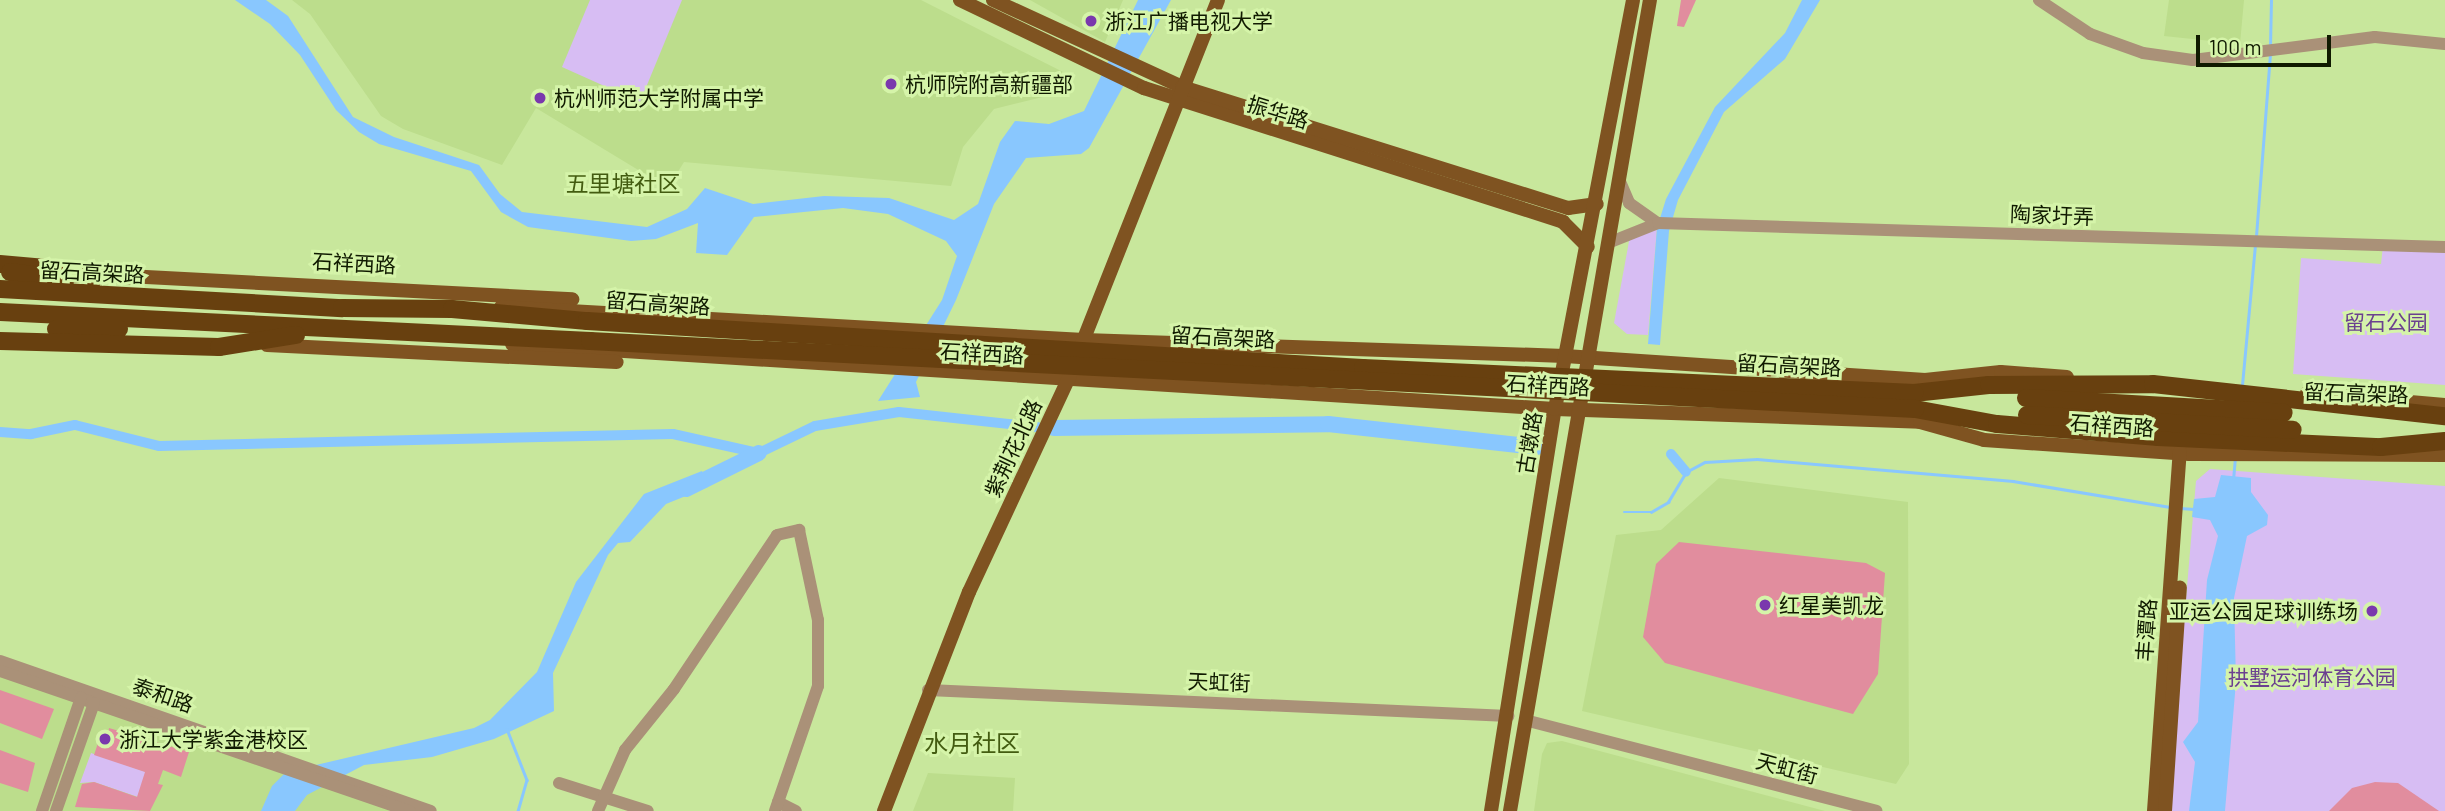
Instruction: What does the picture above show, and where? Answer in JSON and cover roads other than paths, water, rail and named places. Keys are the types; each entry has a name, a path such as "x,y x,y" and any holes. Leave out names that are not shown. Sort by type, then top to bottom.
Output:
{"highway":[{"path":"3,269 136,276"},
{"path":"3,269 80,283 214,289 342,308"},
{"name":"留石高架路","path":"0,289 342,308 452,309 587,321 1363,368 1916,408"},
{"name":"留石高架路","path":"1,327 248,325 337,328 469,337 2232,423 2384,412"},
{"name":"石祥西路","path":"1,327 219,347"},
{"path":"219,347 337,328"},
{"path":"1916,408 1989,385 2153,384 2232,423 2255,447 2445,439"},
{"path":"1916,408 2189,448 2232,423 2260,395 2445,418"},
{"name":"留石高架路","path":"2282,421 2381,441"}],"main road":[{"name":"振华路","path":"960,0 1099,57"},
{"name":"振华路","path":"993,0 1148,81 1563,222 1588,247"},
{"name":"紫荆花北路","path":"884,811 928,690 1068,381 1218,0"},
{"name":"古墩路","path":"1491,811 1555,409 1597,204 1633,0"},
{"name":"古墩路","path":"1510,811 1650,0"},
{"name":"振华路","path":"1180,94 1568,208 1597,204"},
{"name":"石祥西路","path":"136,276 528,294 705,315"},
{"name":"石祥西路","path":"452,309 532,306 1084,340 1565,356 1925,380 2001,372 2153,384"},
{"name":"石祥西路","path":"469,337 646,356 1555,409 1916,408 1984,440 2189,448"},
{"name":"石祥西路","path":"219,347 300,346 586,364 646,356"},
{"path":"2260,395 2445,405"},
{"path":"2255,447 2358,458 2445,455"},
{"name":"丰潭路","path":"2154,811 2181,508 2189,448"},
{"name":"丰潭路","path":"2165,811 2181,508"}],"street":[{"path":"2039,0 2090,34 2143,53 2218,58 2375,37 2445,44"},
{"path":"1619,179 1629,203 1658,223"},
{"name":"陶家圩弄","path":"1608,243 1658,223 1682,223 2445,247"},
{"path":"600,805 625,750 674,689 776,535 799,530 818,620 818,686 776,807 796,811"},
{"name":"泰和路","path":"0,661 344,784 428,810"},
{"name":"泰和路","path":"0,671 288,764"},
{"name":"天虹街","path":"928,690 1508,716"},
{"path":"42,811 87,701"},
{"path":"55,811 87,701"},
{"name":"天虹街","path":"1525,720 1876,811"},
{"path":"559,783 600,805 648,811"},
{"path":"344,784 410,811"}],"water":[{"path":"235,0 266,0 288,16 353,117 394,137 479,165 500,194 522,212 647,227 687,209 705,188 753,204 824,196 889,198 954,220 978,204 1000,142 1015,121 1049,124 1084,111 1138,0 1171,0 1089,148 1081,154 1026,158 994,204 956,300 916,382 920,397 878,401 942,300 957,256 946,241 888,214 843,208 754,217 727,255 696,253 698,223 656,239 631,241 528,227 501,212 471,171 379,144 359,132 336,110 300,55 270,24"},
{"path":"1802,0 1820,0 1785,59 1724,112 1678,200 1669,231 1660,345 1648,344 1657,228 1666,199 1715,107 1785,33"},
{"path":"702,471 708,487 666,504 630,542 618,543 608,555 553,673 554,711 494,739 432,757 364,765 307,795 295,811 261,811 272,786 286,772 474,728 490,720 537,672 576,582 644,494"},
{"path":"2221,475 2251,478 2251,492 2268,515 2267,525 2247,536 2234,598 2236,682 2225,811 2189,811 2195,762 2183,742 2198,722 2207,580 2218,536 2210,520 2192,517 2194,499 2215,497"}],"waterway":[{"path":"2270,47 2271,0"},
{"path":"2256,236 2270,54"},
{"path":"2242,385 2255,246"},
{"path":"0,432 31,434 75,425 159,446 673,434 759,453 815,426 899,412 1037,427"},
{"path":"1054,428 1328,424 1537,447"},
{"path":"686,489 759,453"},
{"path":"1671,454 1686,472"},
{"path":"2233,480 2235,458"},
{"path":"1624,512 1651,512 1668,502 1686,472 1705,462 1757,459 2013,481 2170,507"},
{"path":"2180,508 2194,509"},
{"path":"507,729 527,780 518,811"}],"place":[{"name":"浙江广播电视大学","path":"1091,21"},
{"name":"杭师院附高新疆部","path":"891,84"},
{"name":"杭州师范大学附属中学","path":"540,98"},
{"name":"红星美凯龙","path":"1765,605"},
{"name":"亚运公园足球训练场","path":"2372,611"},
{"name":"浙江大学紫金港校区","path":"105,739"}],"district":[{"name":"五里塘社区","path":"623,183"},
{"name":"水月社区","path":"972,743"}],"park label":[{"name":"留石公园","path":"2386,322"},
{"name":"拱墅运河体育公园","path":"2312,677"}]}
